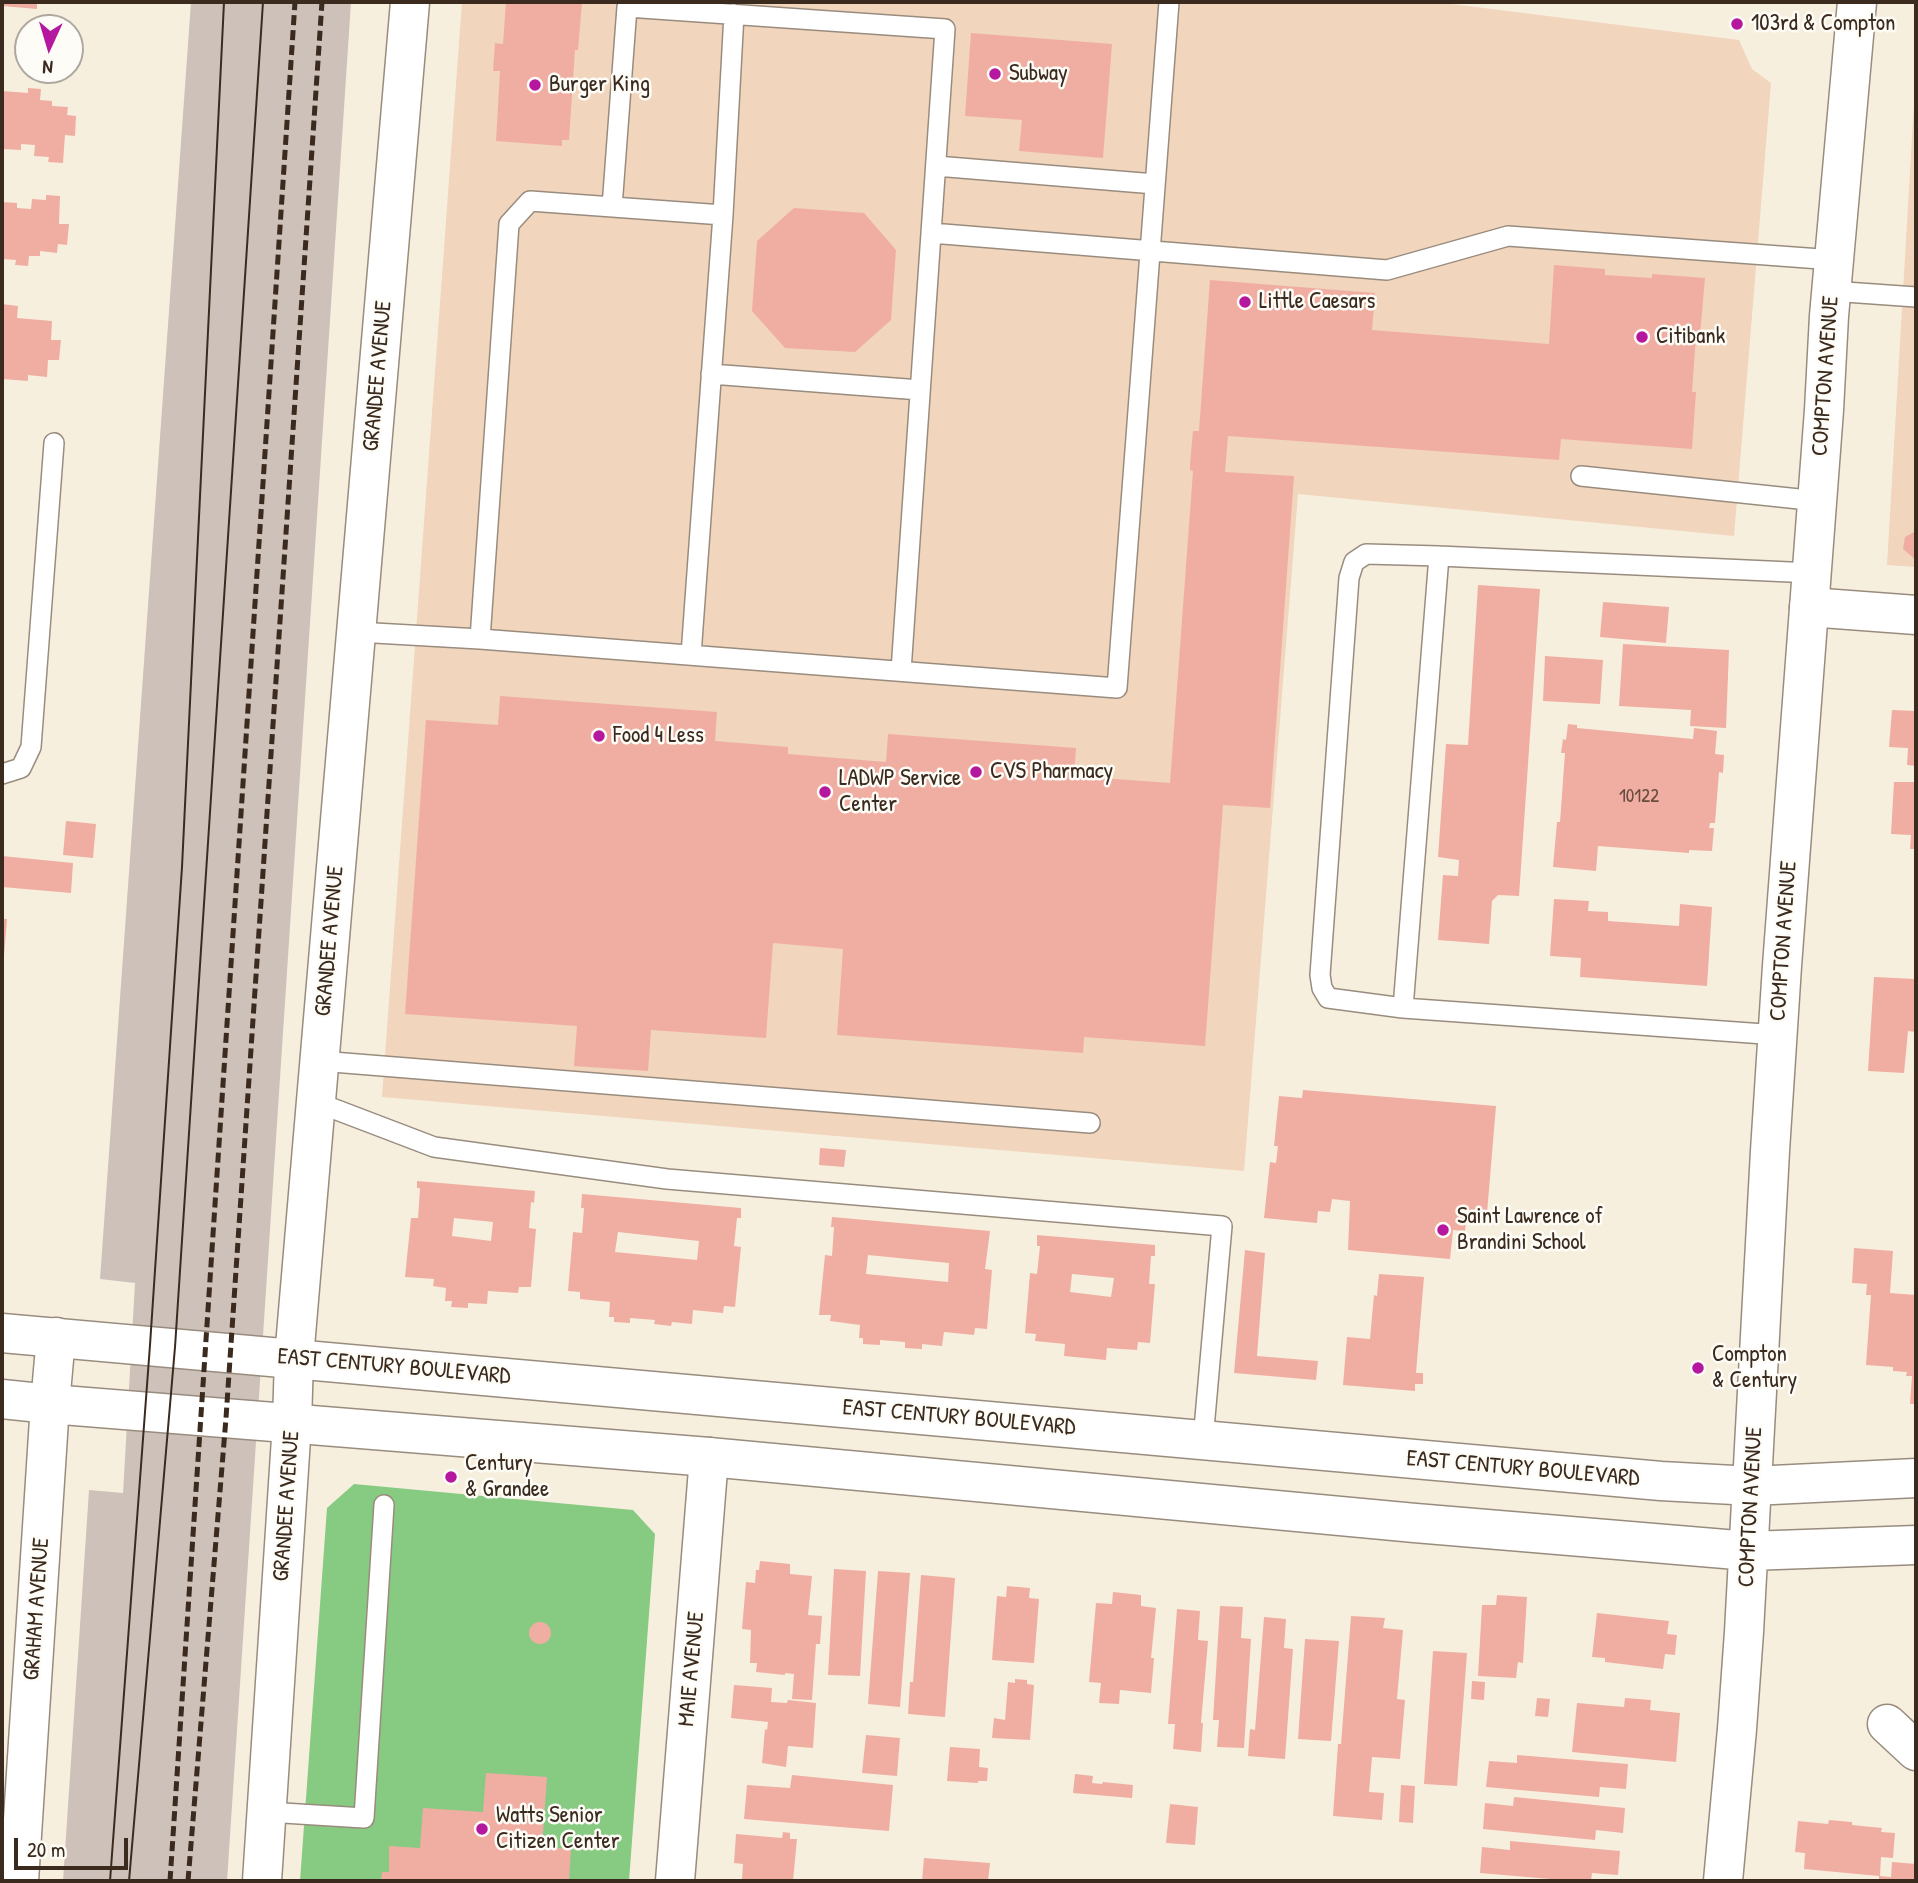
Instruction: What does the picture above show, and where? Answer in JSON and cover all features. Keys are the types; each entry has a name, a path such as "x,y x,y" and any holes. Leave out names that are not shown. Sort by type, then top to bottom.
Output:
{"main road":[{"name":"GRANDEE AVENUE","path":"262,1881 294,1358 410,2"},
{"name":"COMPTON AVENUE","path":"1723,1881 1749,1551 1778,1035 1833,275 1857,2"},
{"path":"1810,590 1916,615"},
{"name":"EAST CENTURY BOULEVARD","path":"2,1333 1661,1481 1752,1486 1916,1478"},
{"name":"GRAHAM AVENUE","path":"19,1881 56,1337"},
{"path":"2,1399 709,1457 1401,1522 1749,1551 1916,1545"},
{"name":"MAIE AVENUE","path":"675,1881 709,1457"},
{"path":"1887,1724 1916,1751"}],"lane":[{"path":"356,632 480,639 1116,688 1169,2"},
{"path":"612,207 627,7 946,29 901,671"},
{"path":"691,655 723,215 734,14"},
{"path":"936,166 1156,184"},
{"path":"480,639 509,225 530,201 723,215"},
{"path":"931,233 1387,270 1508,236 1833,275 1916,297"},
{"path":"711,374 920,390"},
{"path":"2,774 21,768 31,747 54,443"},
{"path":"1581,476 1818,501"},
{"path":"1778,1035 1403,1008 1328,998 1322,988 1320,975 1349,578 1354,562 1366,554 1439,556 1810,590"},
{"path":"1403,1008 1439,556"},
{"path":"320,1061 1090,1123"},
{"path":"316,1102 434,1147 667,1179 1222,1226 1202,1440"},
{"path":"267,1812 364,1818 384,1505"}],"shaded area":[{"path":"191,2 351,2 227,1881 63,1881 89,1490 123,1493 135,1283 100,1279"},
{"path":"462,2 1436,2 1739,40 1752,69 1771,83 1734,536 1298,494 1244,1171 382,1097"},
{"path":"1916,69 1916,567 1887,565"}],"green space":[{"path":"354,1484 633,1510 655,1534 629,1881 300,1881 327,1508"}],"building":[{"path":"2,2 37,2 37,9 2,6"},
{"name":"Burger King","path":"506,2 582,2 578,50 575,50 569,140 562,140 562,146 496,141 500,71 493,71 495,43 503,44"},
{"path":"971,33 1112,44 1103,158 1019,151 1022,120 965,116"},
{"path":"28,88 41,89 40,100 52,101 52,106 68,107 67,115 76,116 75,136 65,135 63,163 48,162 49,157 34,156 35,145 21,144 21,150 2,149 2,91 28,93"},
{"path":"46,195 60,196 59,224 69,224 67,245 58,244 57,253 40,251 40,256 29,256 28,266 15,265 16,260 2,259 2,202 17,203 17,208 31,209 32,199 46,200"},
{"path":"794,208 864,213 896,250 891,320 855,352 785,348 752,311 757,241"},
{"path":"1554,265 1605,269 1605,275 1652,278 1652,274 1705,278 1700,335 1696,335 1692,449 1561,439 1559,460 1228,436 1225,472 1294,476 1270,808 1223,805 1205,1046 1084,1037 1083,1053 837,1035 843,949 773,943 766,1038 651,1030 648,1071 574,1066 577,1026 405,1014 426,720 498,725 500,696 717,712 715,741 788,747 788,754 886,762 888,734 1076,748 1074,776 1170,783 1193,471 1190,470 1190,464 1193,431 1199,431 1210,280 1375,293 1372,330 1549,344"},
{"path":"2,304 18,306 17,318 52,321 51,340 61,340 59,360 48,360 47,377 28,375 28,381 2,379"},
{"path":"1916,531 1916,560 1903,549 1905,537"},
{"path":"1478,585 1540,589 1519,896 1498,895 1492,901 1489,944 1438,940 1443,875 1458,876 1459,860 1438,857 1446,744 1468,745"},
{"path":"1603,602 1669,607 1666,643 1600,637"},
{"path":"1623,644 1729,650 1726,728 1690,726 1691,710 1619,706"},
{"path":"1545,656 1603,660 1600,704 1543,701"},
{"path":"1892,710 1916,711 1916,766 1907,765 1908,748 1889,747"},
{"path":"1568,724 1577,725 1577,728 1693,739 1694,728 1717,731 1715,754 1724,755 1723,773 1719,772 1715,823 1710,823 1709,828 1714,828 1712,851 1689,850 1689,853 1598,846 1596,871 1553,867 1557,822 1560,822 1565,753 1561,753"},
{"path":"1914,777 1916,849 1910,849 1911,835 1891,834 1894,782 1914,782"},
{"path":"66,821 96,824 93,858 63,855"},
{"path":"2,856 73,863 71,893 2,887"},
{"path":"1554,899 1589,901 1588,911 1608,912 1608,921 1679,926 1680,904 1712,907 1707,986 1580,977 1581,958 1550,956"},
{"path":"2,919 7,919 4,956 2,956"},
{"path":"1874,977 1916,979 1916,1032 1908,1031 1904,1073 1868,1071"},
{"path":"1303,1090 1496,1106 1487,1213 1467,1212 1465,1231 1453,1230 1450,1259 1348,1250 1350,1201 1332,1199 1330,1212 1318,1211 1317,1223 1264,1218 1270,1162 1276,1163 1278,1146 1274,1146 1279,1096 1302,1098"},
{"path":"820,1148 846,1150 844,1167 819,1165"},
{"path":"417,1181 535,1191 534,1203 531,1202 529,1228 536,1229 531,1287 519,1287 518,1293 488,1291 487,1304 468,1303 468,1308 451,1307 452,1301 445,1301 446,1288 433,1286 434,1279 405,1277 411,1218 418,1218 420,1188 417,1188","holes":["454,1218 493,1222 491,1241 452,1236"]},
{"path":"582,1194 741,1208 741,1218 737,1218 734,1246 741,1247 735,1307 724,1306 723,1313 693,1310 692,1324 672,1322 671,1326 654,1324 655,1320 630,1318 630,1323 614,1322 614,1317 609,1317 610,1302 580,1299 580,1292 568,1291 573,1232 582,1233 584,1208 581,1208","holes":["618,1232 699,1241 697,1260 615,1252"]},
{"path":"832,1217 990,1231 985,1269 992,1270 987,1329 975,1328 974,1335 944,1332 942,1346 922,1344 922,1349 905,1348 905,1342 880,1340 880,1345 863,1344 863,1338 859,1338 860,1325 830,1321 831,1315 819,1315 825,1255 832,1256 834,1227 831,1227","holes":["868,1255 949,1263 948,1282 866,1274"]},
{"path":"1037,1235 1155,1245 1155,1256 1151,1256 1149,1284 1155,1284 1150,1343 1138,1342 1137,1350 1107,1348 1106,1360 1064,1356 1065,1344 1035,1341 1036,1334 1025,1333 1030,1273 1037,1274 1040,1246 1037,1246","holes":["1072,1274 1114,1278 1111,1297 1070,1292"]},
{"path":"1854,1248 1893,1251 1890,1293 1916,1295 1916,1404 1910,1404 1912,1376 1906,1376 1907,1372 1893,1371 1893,1367 1866,1365 1871,1295 1866,1295 1867,1284 1852,1283"},
{"path":"1245,1250 1265,1253 1257,1356 1318,1361 1316,1380 1234,1373"},
{"path":"1379,1274 1424,1277 1416,1373 1423,1373 1423,1384 1415,1384 1415,1391 1343,1385 1347,1337 1370,1339"},
{"path":"760,1561 790,1564 790,1574 812,1576 808,1615 822,1616 820,1644 816,1644 812,1700 792,1699 794,1674 756,1672 757,1663 750,1663 751,1630 742,1629 746,1582 755,1583"},
{"path":"834,1569 866,1571 860,1676 828,1675"},
{"path":"878,1571 910,1573 900,1707 868,1704"},
{"path":"921,1575 955,1578 945,1717 908,1714"},
{"path":"1007,1586 1030,1588 1029,1598 1039,1599 1034,1663 992,1660 997,1596 1006,1597"},
{"path":"1113,1592 1141,1595 1141,1606 1156,1608 1151,1693 1120,1690 1119,1704 1099,1703 1101,1683 1089,1682 1096,1603 1112,1604"},
{"path":"1497,1595 1527,1597 1523,1663 1518,1662 1516,1678 1478,1676 1482,1605 1496,1605"},
{"path":"1220,1606 1243,1607 1241,1638 1251,1639 1244,1748 1217,1747 1219,1720 1213,1720"},
{"path":"1177,1609 1200,1611 1198,1640 1208,1641 1201,1752 1173,1749 1175,1724 1168,1724"},
{"path":"1597,1613 1669,1621 1667,1634 1677,1635 1675,1655 1665,1654 1663,1669 1605,1662 1605,1658 1592,1657"},
{"path":"1351,1616 1385,1618 1383,1628 1403,1630 1397,1699 1405,1700 1400,1759 1372,1757 1369,1792 1384,1793 1382,1820 1333,1816"},
{"path":"1264,1617 1286,1619 1284,1648 1293,1649 1285,1759 1248,1756 1250,1729 1255,1730"},
{"path":"536,1622 544,1622 551,1629 551,1637 544,1644 536,1644 529,1637 529,1629"},
{"path":"1305,1639 1339,1641 1331,1741 1298,1739"},
{"path":"1433,1651 1467,1653 1457,1786 1424,1784"},
{"path":"1015,1679 1027,1680 1027,1684 1034,1685 1030,1740 992,1738 994,1718 1005,1720 1008,1682 1015,1683"},
{"path":"1472,1681 1485,1682 1484,1700 1471,1699"},
{"path":"734,1685 772,1688 771,1702 787,1703 788,1700 816,1703 813,1748 788,1746 786,1767 762,1763 768,1722 731,1718"},
{"path":"1537,1698 1550,1699 1548,1717 1535,1716"},
{"path":"1625,1698 1651,1700 1650,1710 1680,1713 1676,1762 1572,1752 1577,1703 1624,1707"},
{"path":"866,1735 900,1738 897,1776 862,1773"},
{"path":"950,1747 980,1749 979,1767 988,1768 987,1781 947,1781"},
{"path":"1517,1755 1628,1764 1626,1789 1600,1787 1599,1797 1486,1787 1489,1761 1517,1763"},
{"name":"Watts Senior Citizen Center","path":"486,1773 547,1777 542,1847 571,1849 569,1881 381,1881 382,1872 389,1872 389,1846 420,1848 423,1808 483,1812"},
{"path":"1075,1774 1093,1776 1092,1783 1133,1785 1132,1798 1073,1793"},
{"path":"792,1775 893,1785 889,1831 744,1819 747,1785 790,1788"},
{"path":"1401,1785 1415,1786 1413,1823 1399,1822"},
{"path":"1514,1797 1625,1808 1623,1833 1596,1830 1595,1840 1483,1829 1485,1803 1513,1806"},
{"path":"1170,1804 1198,1807 1195,1845 1166,1843"},
{"path":"1829,1820 1852,1822 1852,1825 1882,1828 1881,1832 1895,1833 1893,1858 1881,1857 1880,1876 1891,1877 1892,1862 1916,1864 1914,1881 1879,1881 1879,1876 1804,1869 1805,1853 1795,1852 1798,1821 1828,1824"},
{"path":"783,1832 790,1833 790,1839 797,1839 793,1881 742,1879 743,1864 734,1863 736,1834 782,1838"},
{"path":"1510,1841 1620,1851 1618,1875 1592,1873 1591,1881 1574,1881 1480,1873 1482,1847 1510,1850"},
{"path":"924,1858 990,1863 988,1881 922,1881"}],"tram line":[{"path":"110,1881 182,867 224,2"},
{"path":"129,1881 175,1347 263,2"}],"railway":[{"path":"170,1881 295,2"},
{"path":"188,1881 226,1418 322,2"}],"place":[{"name":"103rd & Compton","path":"1737,24"},
{"name":"Subway","path":"995,74"},
{"name":"Burger King","path":"535,85"},
{"name":"Little Caesars","path":"1245,302"},
{"name":"Citibank","path":"1642,337"},
{"name":"Food 4 Less","path":"599,736"},
{"name":"CVS Pharmacy","path":"976,772"},
{"name":"LADWP Service Center","path":"825,792"},
{"name":"Saint Lawrence of Brandini School","path":"1443,1230"},
{"name":"Compton & Century","path":"1698,1368"},
{"name":"Century & Grandee","path":"451,1477"},
{"name":"Watts Senior Citizen Center","path":"482,1829"}]}
